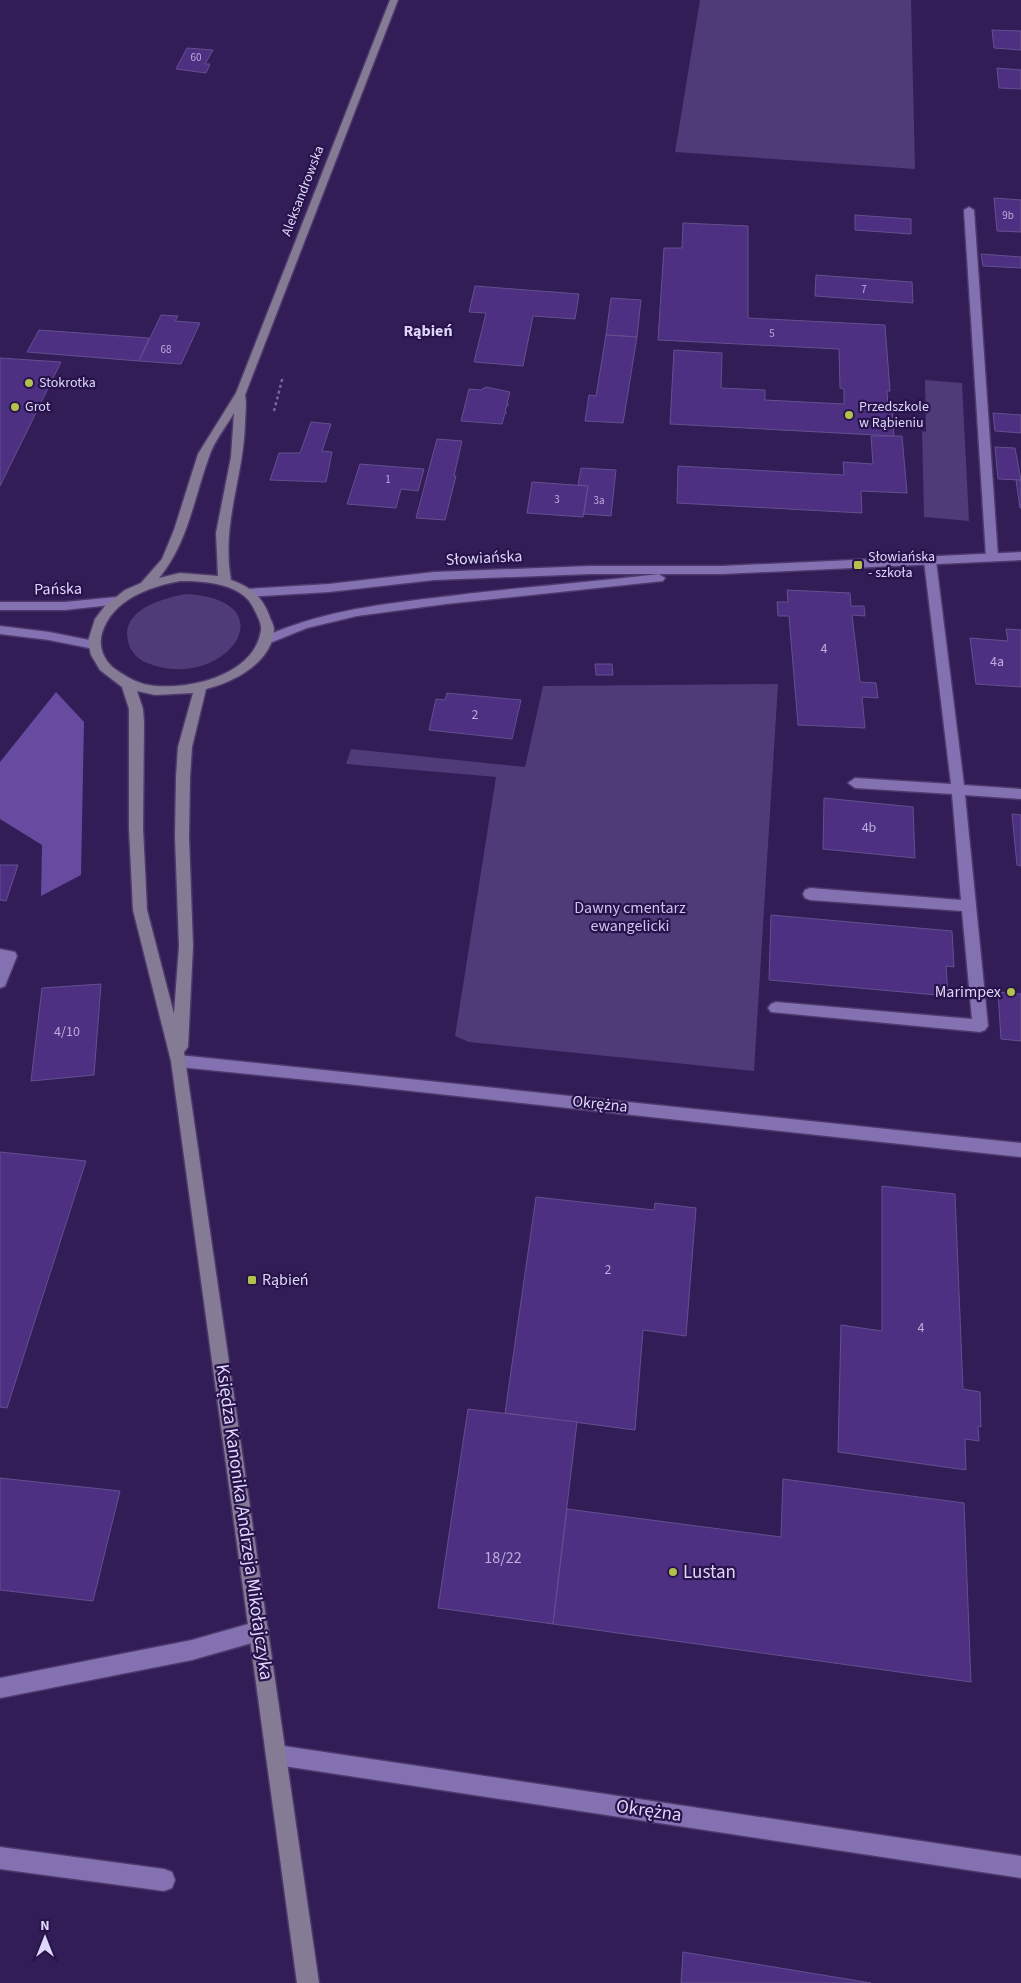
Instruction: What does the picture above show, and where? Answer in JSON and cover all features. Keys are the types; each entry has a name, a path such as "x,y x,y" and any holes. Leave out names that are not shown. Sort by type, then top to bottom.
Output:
{"main road":[{"name":"Aleksandrowska","path":"146,585 168,560 180,530 204,454 241,393 394,0"},
{"name":"Aleksandrowska","path":"225,582 220,558 220,528 237,457 241,393"},
{"path":"186,577 225,582 247,593 262,609 266,619 265,641 254,658 242,670 200,688 162,692 128,684 110,674 99,660 94,645 99,622 116,601 146,585 186,577"},
{"name":"Księdza Kanonika Andrzeja Mikołajczyka","path":"128,684 136,709 138,723 136,828 140,910 179,1061 308,1983"},
{"name":"Księdza Kanonika Andrzeja Mikołajczyka","path":"179,1061 186,946 182,837 183,777 185,747 200,688"}],"street":[{"path":"969,210 992,557"},
{"name":"Słowiańska","path":"247,593 330,588 434,576 590,570 723,570 1021,556"},
{"path":"776,1008 980,1026 958,789 930,561"},
{"name":"Słowiańska","path":"265,641 293,626 337,615 468,597 608,584 723,570"},
{"name":"Pańska","path":"0,606 65,606 116,601"},
{"path":"0,630 49,636 94,645"},
{"path":"855,783 1021,794"},
{"path":"810,894 969,906"},
{"path":"0,956 10,956 0,982"},
{"name":"Okrężna","path":"179,1061 357,1078 1021,1150"},
{"path":"0,1688 192,1650 259,1631"},
{"name":"Okrężna","path":"276,1755 1021,1867"},
{"path":"0,1858 164,1880"}],"path":[{"path":"272,416 284,370"}],"green space":[{"path":"700,0 911,0 915,169 675,152"},
{"path":"925,380 962,383 969,521 924,517 922,431 926,432"},
{"path":"186,594 218,600 235,612 241,627 235,642 221,656 200,666 175,669 147,663 140,659 134,654 129,645 127,630 130,621 145,607 155,602"},
{"name":"Dawny cmentarz ewangelicki","path":"778,684 754,1071 469,1042 455,1036 496,777 346,764 351,749 525,767 543,686"}],"shaded area":[{"path":"56,692 84,722 81,875 41,896 42,845 0,819 0,762"}],"building":[{"path":"992,30 1021,31 1021,50 994,48"},
{"path":"187,48 213,50 205,64 210,64 206,73 176,69"},
{"path":"997,68 1021,70 1021,89 999,88"},
{"path":"994,198 1021,200 1021,232 997,231"},
{"path":"855,215 911,219 911,234 855,230"},
{"path":"683,223 748,226 748,318 885,325 890,391 887,391 888,407 892,407 894,436 670,424 674,350 722,353 721,388 765,390 765,400 844,404 844,389 840,388 839,349 658,340 664,248 682,248"},
{"path":"981,254 1021,257 1021,268 983,266"},
{"path":"816,275 912,282 913,303 815,296"},
{"path":"475,286 579,294 575,319 533,316 523,366 474,362 486,313 469,312"},
{"path":"611,298 641,300 637,337 606,335"},
{"path":"161,315 178,316 175,321 200,323 181,364 139,361"},
{"path":"39,330 149,338 139,361 27,352"},
{"path":"606,335 637,337 623,423 585,421 589,395 596,396"},
{"path":"0,358 61,362 0,486"},
{"path":"486,387 510,392 507,403 509,405 507,405 505,411 507,413 505,413 502,424 461,421 469,389 481,390"},
{"path":"993,413 1021,415 1021,433 995,431"},
{"path":"311,422 331,424 322,451 332,452 326,482 270,480 279,453 300,453"},
{"path":"871,436 902,436 907,493 861,491 862,513 677,503 678,466 844,475 843,462 873,464"},
{"path":"437,439 462,441 445,520 416,518"},
{"path":"995,447 1015,448 1021,480 998,479"},
{"path":"360,464 424,469 418,491 401,489 396,508 347,504"},
{"path":"581,468 616,470 611,516 584,514 588,486 578,485"},
{"path":"1016,480 1021,480 1021,508 1020,508"},
{"path":"532,482 588,486 583,517 527,513"},
{"path":"787,590 850,593 851,606 864,606 865,616 852,615 860,682 876,683 878,698 862,697 865,728 798,725 789,616 778,616 777,602 788,602"},
{"path":"1006,629 1021,630 1021,687 976,684 970,638 1008,641"},
{"path":"595,664 612,664 613,675 596,675"},
{"path":"447,693 521,700 512,739 429,730 436,699 445,700"},
{"path":"824,798 913,807 915,858 823,849"},
{"path":"1012,814 1021,815 1021,866 1017,865"},
{"path":"0,865 18,865 6,901 0,900"},
{"path":"771,915 952,931 954,967 946,966 948,996 769,980"},
{"path":"101,984 94,1075 31,1081 42,988"},
{"path":"998,992 1021,994 1021,1041 1001,1039"},
{"path":"0,1152 86,1161 7,1408 0,1407"},
{"path":"882,1186 955,1194 963,1389 980,1392 981,1427 978,1426 979,1441 965,1439 966,1470 838,1452 841,1325 882,1331"},
{"path":"536,1197 654,1210 655,1203 696,1208 686,1336 643,1330 635,1430 505,1413"},
{"path":"468,1409 577,1422 553,1624 438,1608"},
{"path":"0,1478 120,1491 93,1601 0,1590"},
{"path":"783,1479 964,1503 971,1682 553,1624 567,1509 781,1537"},
{"path":"683,1952 871,1983 681,1983"}],"place":[{"name":"Stokrotka","path":"29,383"},
{"name":"Grot","path":"15,407"},
{"name":"Przedszkole w Rąbieniu","path":"849,415"},
{"name":"Słowiańska - szkoła","path":"858,565"},
{"name":"Marimpex","path":"1011,992"},
{"name":"Rąbień","path":"252,1280"},
{"name":"Lustan","path":"673,1572"}],"district":[{"name":"Rąbień","path":"428,331"}]}
